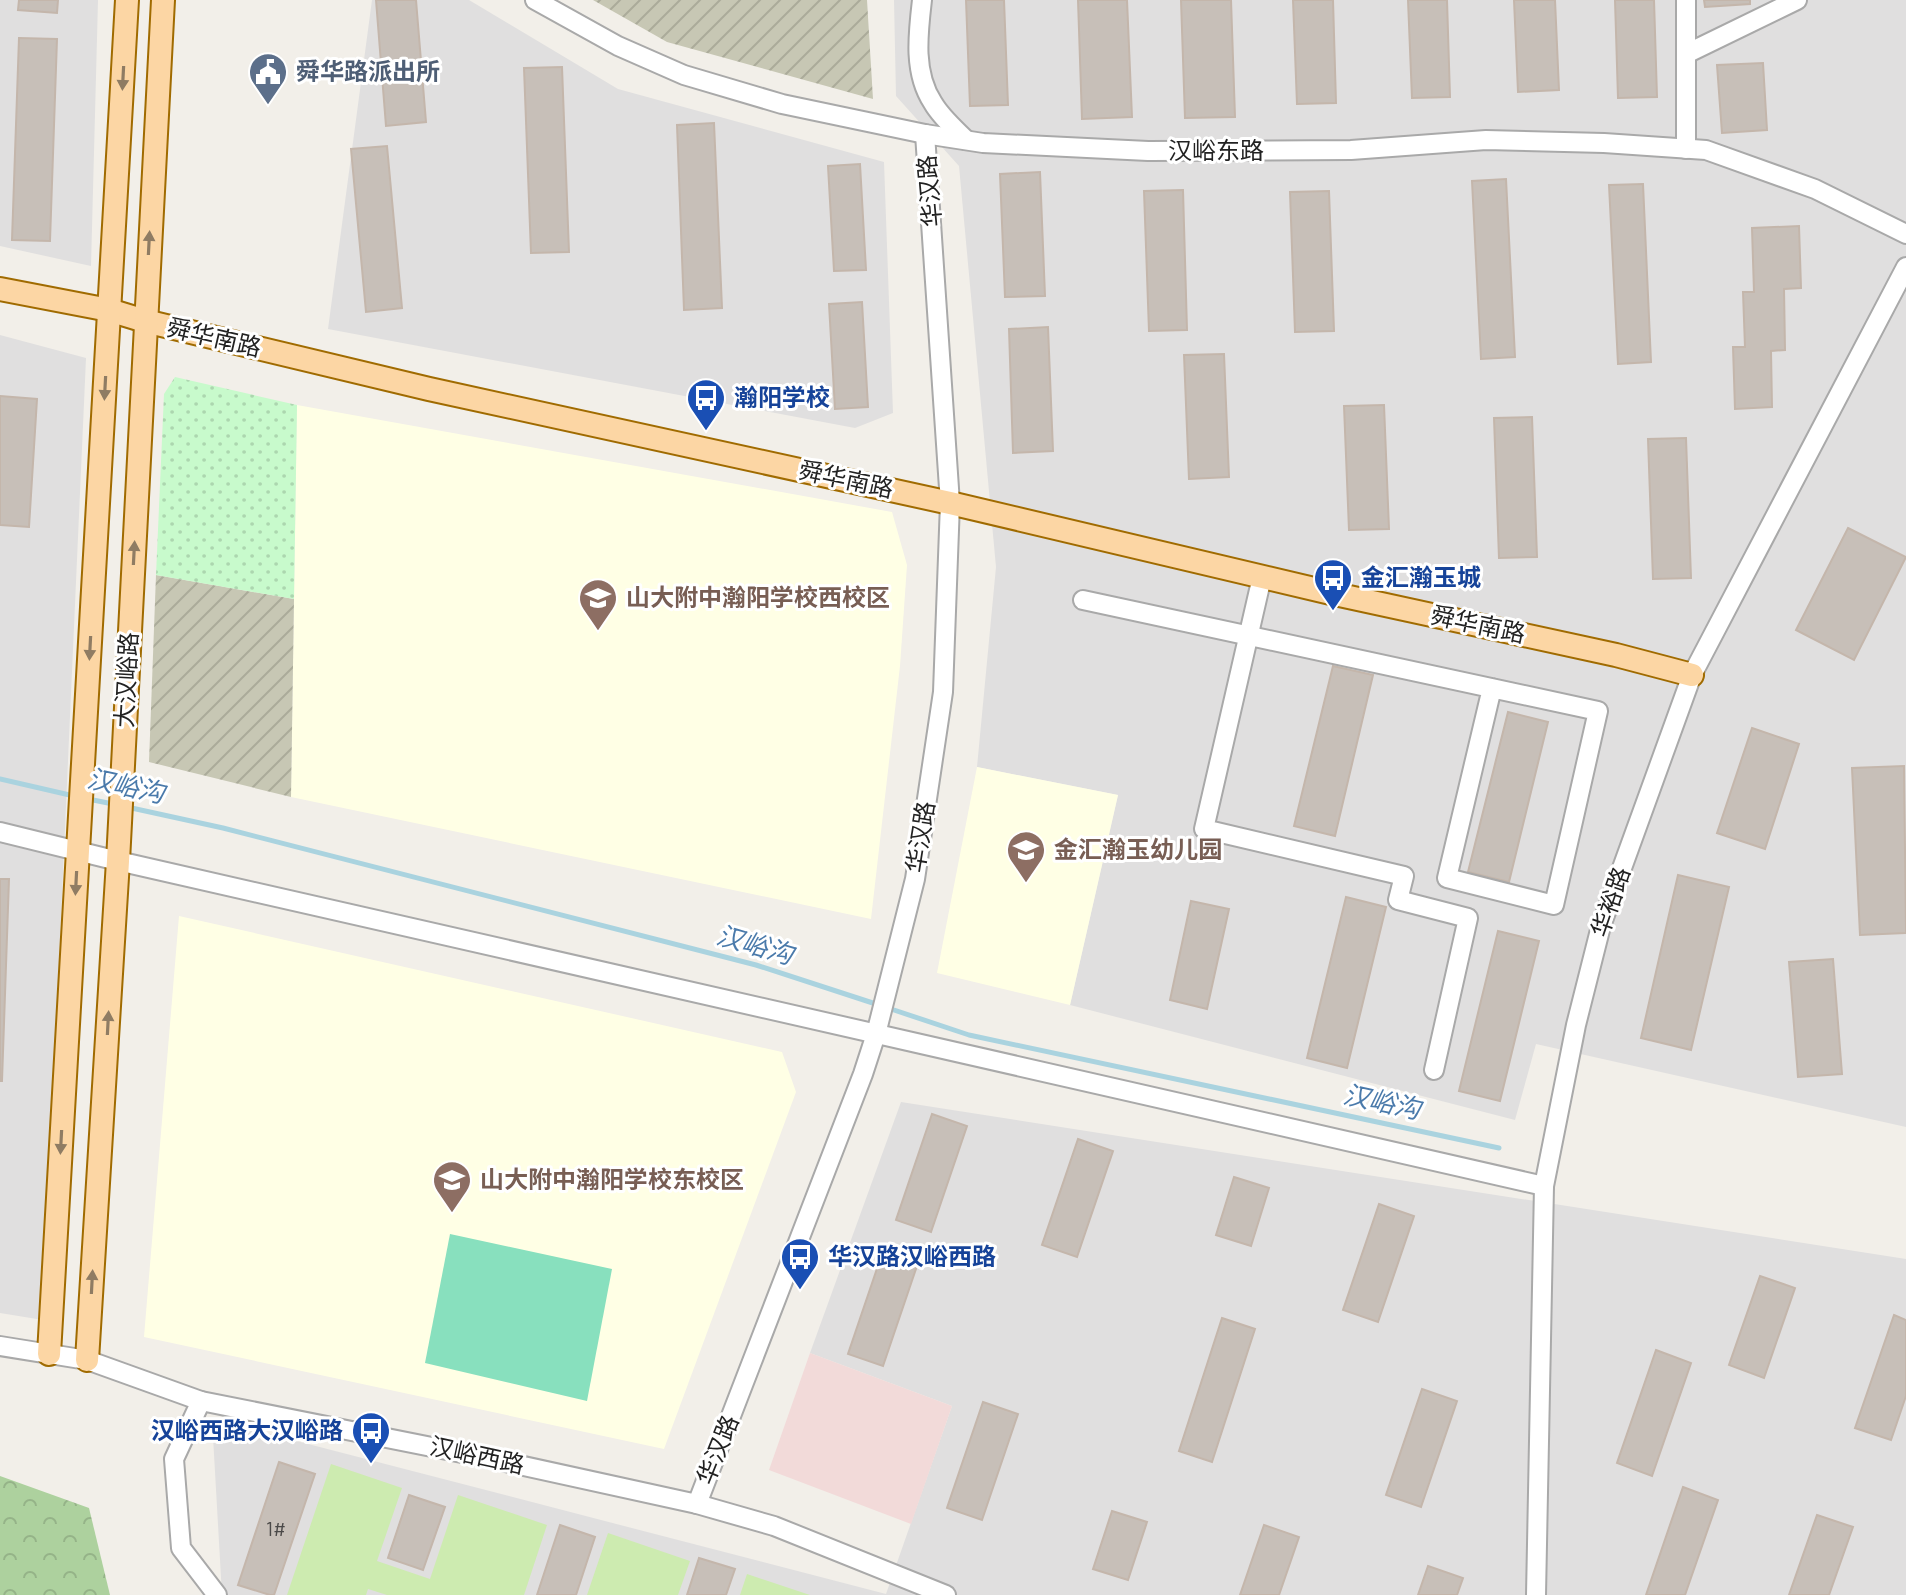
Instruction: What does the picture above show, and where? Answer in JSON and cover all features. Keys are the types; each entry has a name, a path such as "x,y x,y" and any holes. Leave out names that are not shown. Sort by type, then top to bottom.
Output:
{"main road":[{"name":"大汉峪路","path":"49,1354 127,0"},
{"name":"大汉峪路","path":"87,1360 118,861 163,0"},
{"name":"舜华南路","path":"0,289 109,310 429,389 950,503 1692,675"}],"street":[{"name":"汉峪东路","path":"535,0 618,46 684,75 782,104 925,134 966,140 1148,151 1351,150 1486,140 1706,150 1815,189 1906,234"},
{"path":"922,0 918,30 920,76 933,104 966,140"},
{"path":"1686,0 1686,149"},
{"path":"1686,54 1797,0"},
{"name":"华汉路","path":"697,1504 782,1288 876,1034 915,879 943,692 950,503 925,134"},
{"name":"华裕路","path":"1536,1595 1544,1186 1576,1025 1601,926 1692,675 1906,267"},
{"path":"1262,577 1204,829 1404,876 1398,900 1468,918 1434,1070"},
{"path":"1083,600 1248,635 1598,711 1554,905 1447,878 1492,688"},
{"path":"0,832 1544,1186"},
{"name":"汉峪西路","path":"0,1346 87,1360 201,1401 697,1504 774,1526 946,1595"},
{"path":"201,1401 174,1459 181,1548 217,1595"}],"shaded area":[{"path":"0,0 98,0 91,266 0,246"},
{"path":"372,0 469,0 618,89 884,162 893,413 855,428 328,329"},
{"path":"593,0 867,0 873,99 667,42"},
{"path":"894,0 1906,0 1906,1127 1536,1044 1515,1120 1070,1005 1118,795 977,767 996,567 959,166 896,96"},
{"path":"0,335 86,358 43,1320 0,1313"},
{"name":"山大附中瀚阳学校西校区","path":"297,405 892,512 907,565 900,666 871,919 291,797"},
{"path":"156,575 294,599 291,797 149,762"},
{"name":"金汇瀚玉幼儿园","path":"977,767 1118,795 1070,1005 937,973"},
{"name":"山大附中瀚阳学校东校区","path":"179,916 782,1052 796,1092 664,1449 144,1337"},
{"path":"901,1102 1906,1259 1906,1595 222,1595 212,1419 886,1594 952,1406 810,1353"},
{"path":"810,1353 952,1406 911,1524 769,1470"}],"green space":[{"path":"175,377 297,405 294,599 156,575 164,394"},
{"path":"450,1234 612,1269 587,1401 425,1363"},
{"path":"331,1464 402,1488 377,1561 430,1579 458,1495 547,1525 524,1595 387,1595 368,1589 366,1595 287,1595"},
{"path":"0,1476 89,1508 110,1595 0,1595"},
{"path":"608,1533 690,1561 678,1595 587,1595"},
{"path":"747,1574 810,1595 740,1595"}],"building":[{"path":"19,0 58,0 57,13 18,10"},
{"path":"376,0 416,0 426,122 386,126"},
{"path":"966,0 1004,0 1008,105 970,106"},
{"path":"1078,0 1127,0 1132,117 1082,119"},
{"path":"1181,0 1231,0 1235,117 1185,118"},
{"path":"1293,0 1333,0 1336,103 1297,104"},
{"path":"1408,0 1447,0 1450,97 1412,98"},
{"path":"1514,0 1555,0 1559,90 1518,92"},
{"path":"1615,0 1654,0 1657,97 1618,98"},
{"path":"1704,0 1750,0 1750,4 1705,7"},
{"path":"19,38 57,39 50,241 12,240"},
{"path":"1763,63 1767,130 1722,133 1717,65"},
{"path":"562,67 569,252 531,253 524,68"},
{"path":"714,123 722,308 684,310 677,125"},
{"path":"387,146 402,308 366,312 351,149"},
{"path":"860,164 866,270 834,271 828,166"},
{"path":"1040,172 1045,296 1005,297 1000,174"},
{"path":"1506,179 1515,357 1481,359 1472,181"},
{"path":"1643,184 1651,362 1618,364 1609,185"},
{"path":"1183,190 1187,330 1149,331 1144,191"},
{"path":"1329,191 1334,331 1295,332 1290,192"},
{"path":"1799,226 1801,288 1784,289 1785,350 1771,351 1772,407 1735,409 1733,347 1745,347 1743,292 1754,292 1752,228"},
{"path":"862,302 868,407 835,409 829,304"},
{"path":"1048,327 1053,451 1013,453 1009,329"},
{"path":"1224,354 1229,477 1189,479 1184,355"},
{"path":"0,396 37,399 29,527 0,525"},
{"path":"1384,405 1389,529 1349,530 1344,406"},
{"path":"1532,417 1537,557 1499,558 1494,418"},
{"path":"1686,438 1691,578 1653,579 1648,439"},
{"path":"1848,528 1906,557 1854,660 1796,630"},
{"path":"1333,666 1373,675 1335,836 1294,826"},
{"path":"1508,712 1548,722 1509,882 1468,872"},
{"path":"1752,728 1799,744 1765,849 1717,833"},
{"path":"1904,766 1906,933 1860,935 1852,768"},
{"path":"1678,875 1729,887 1691,1050 1641,1038"},
{"path":"0,879 9,879 2,1081 0,1081"},
{"path":"1346,897 1386,907 1347,1068 1307,1058"},
{"path":"1191,901 1229,909 1207,1009 1170,1000"},
{"path":"1498,931 1539,941 1500,1101 1459,1091"},
{"path":"1833,959 1842,1074 1798,1077 1789,962"},
{"path":"932,1114 967,1126 931,1232 896,1220"},
{"path":"1078,1139 1113,1151 1077,1257 1042,1245"},
{"path":"1234,1177 1269,1188 1251,1246 1216,1235"},
{"path":"1379,1204 1414,1216 1378,1322 1343,1310"},
{"path":"884,1248 919,1260 883,1366 848,1354"},
{"path":"1760,1276 1795,1288 1764,1378 1729,1365"},
{"path":"1894,1315 1906,1320 1906,1396 1891,1440 1855,1428"},
{"path":"1222,1318 1255,1329 1212,1462 1179,1451"},
{"path":"1656,1350 1691,1363 1652,1476 1617,1463"},
{"path":"1422,1389 1457,1401 1421,1507 1386,1495"},
{"path":"983,1402 1018,1414 982,1520 947,1508"},
{"path":"279,1462 315,1474 274,1595 270,1595 238,1585"},
{"path":"1683,1487 1718,1500 1685,1595 1646,1595"},
{"path":"409,1495 445,1507 423,1570 388,1558"},
{"path":"1112,1511 1147,1522 1128,1580 1093,1569"},
{"path":"1817,1515 1853,1527 1829,1595 1789,1595"},
{"path":"560,1525 595,1537 576,1595 537,1595"},
{"path":"1264,1525 1299,1537 1279,1595 1240,1595"},
{"path":"699,1558 735,1569 726,1595 687,1595"},
{"path":"1428,1566 1463,1578 1457,1595 1418,1595"}],"waterway":[{"name":"汉峪沟","path":"0,779 74,796"},
{"name":"汉峪沟","path":"88,799 113,804"},
{"name":"汉峪沟","path":"127,807 223,828 756,965 879,1005"},
{"name":"汉峪沟","path":"888,1008 969,1035 1499,1148"}],"place":[{"name":"舜华路派出所","path":"268,106"},
{"name":"瀚阳学校","path":"706,432"},
{"name":"金汇瀚玉城","path":"1333,612"},
{"name":"山大附中瀚阳学校西校区","path":"598,632"},
{"name":"金汇瀚玉幼儿园","path":"1026,884"},
{"name":"山大附中瀚阳学校东校区","path":"452,1214"},
{"name":"华汉路汉峪西路","path":"800,1291"},
{"name":"汉峪西路大汉峪路","path":"371,1465"}]}
